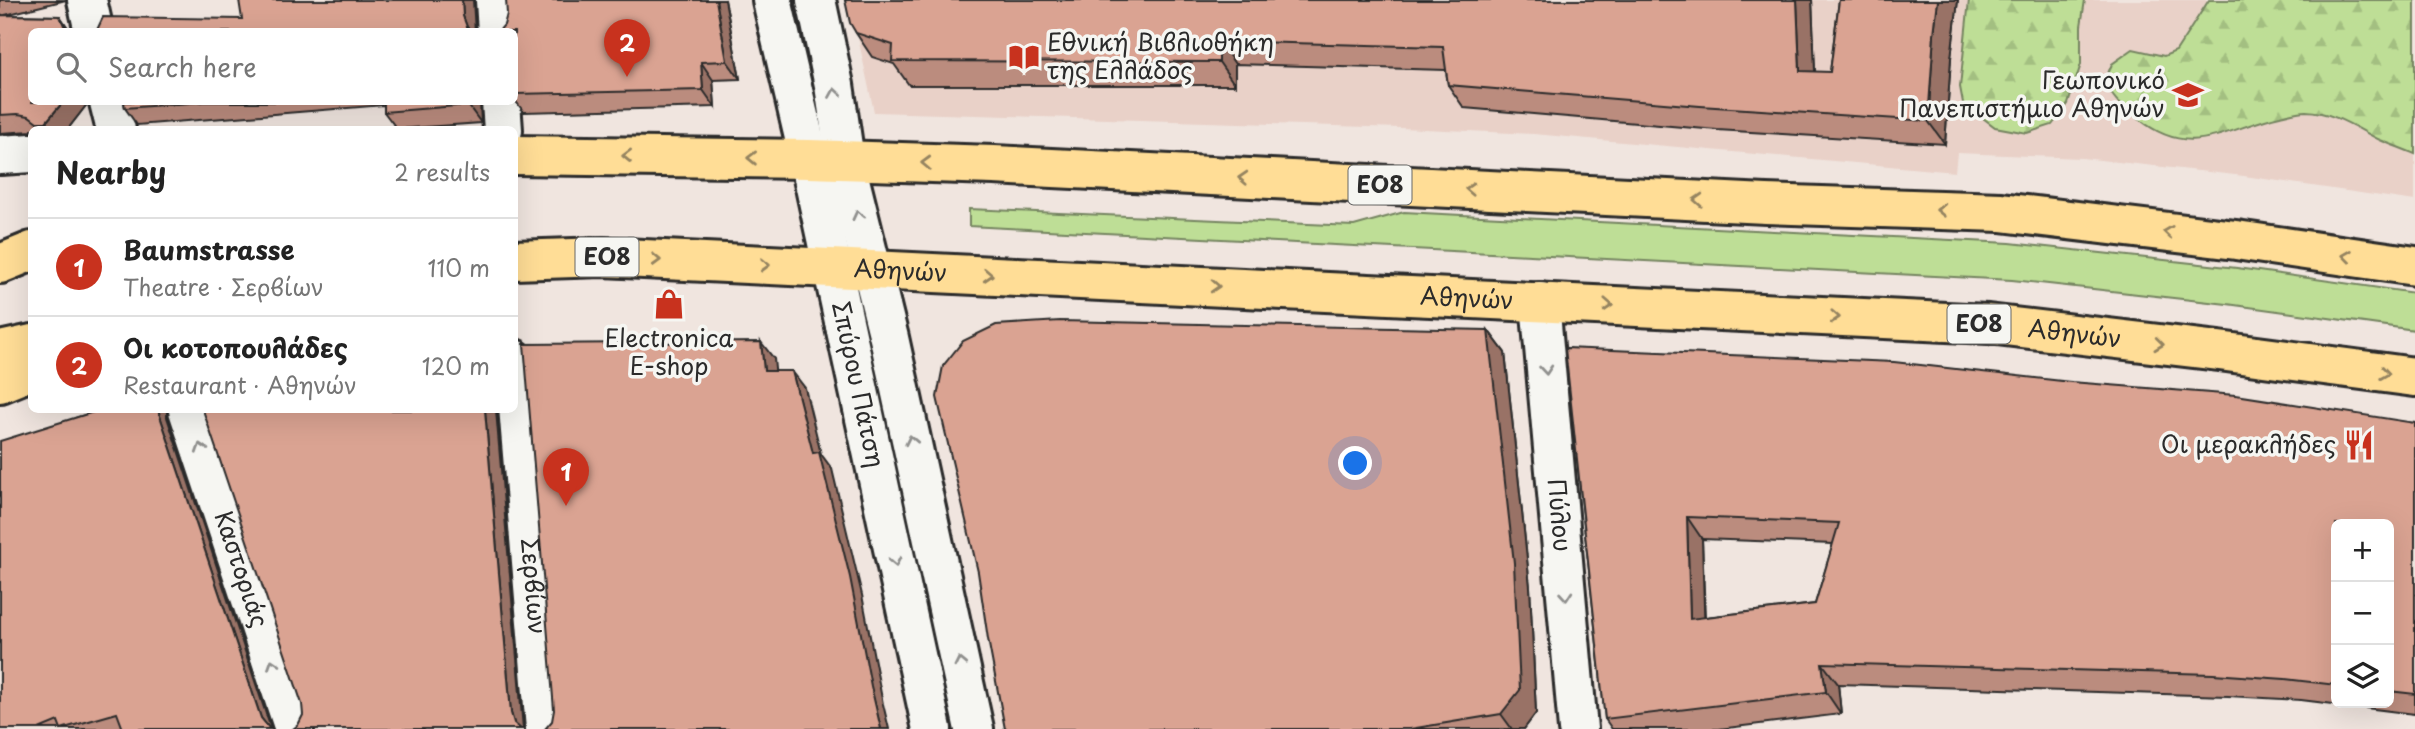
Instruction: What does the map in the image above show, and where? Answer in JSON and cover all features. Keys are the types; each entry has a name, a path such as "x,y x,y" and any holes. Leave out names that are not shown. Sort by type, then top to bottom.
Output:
{"highway":[{"name":"ΕΟ8","path":"518,155 827,159 994,165 1766,204 2001,212 2236,240 2415,266"},
{"path":"0,264 28,253"},
{"name":"Αθηνών","path":"518,260 603,257 1988,324 2415,377"},
{"path":"0,351 28,345"},
{"path":"0,383 28,372"}],"street":[{"path":"88,0 93,28"},
{"path":"495,0 497,28"},
{"name":"Σπύρου Πάτση","path":"772,0 827,159 871,270 889,338 974,729"},
{"name":"Σπύρου Πάτση","path":"816,0 834,85 827,159 831,268 932,729"},
{"path":"110,105 115,126"},
{"path":"501,105 503,126"},
{"path":"0,155 28,153"},
{"name":"Πύλου","path":"1539,302 1578,729"},
{"name":"Σερβίων","path":"518,407 545,729"},
{"name":"Καστοριάς","path":"189,413 294,729"}],"shaded area":[{"path":"850,0 2415,0 2415,201 2244,176 2082,158 1957,153 1955,172 1534,134 874,112"}],"green space":[{"path":"1969,0 2085,0 2081,26 2081,64 2068,104 2052,125 2027,133 1995,127 1963,103 1960,87"},
{"path":"2209,0 2415,0 2415,154 2335,117 2316,112 2293,113 2209,138 2192,140 2175,138 2139,119 2118,102 2108,87 2105,80 2112,64 2133,49 2164,56 2176,51"},
{"path":"969,209 1354,226 1404,212 2010,243 2237,268 2415,293 2415,330 2227,304 2012,280 969,226"}],"building":[{"path":"239,0 462,0 463,16 468,28 98,28 103,17 242,19"},
{"path":"506,0 716,0 727,61 701,62 703,90 518,94 518,28 501,28 507,14"},
{"path":"845,0 1797,0 1800,71 1830,72 1839,0 1938,0 1928,121 1448,85 1443,47 1219,41 1219,62 892,61 893,45 856,33 850,23"},
{"path":"0,15 60,16 65,28 28,28 28,105 60,105 46,122 37,122 29,116 18,114 0,115"},
{"path":"124,105 164,105 125,108"},
{"path":"384,105 468,105 384,112"},
{"path":"1060,321 1488,330 1514,563 1520,690 1501,714 1410,729 1005,729 978,572 937,397 943,366 963,341 996,325"},
{"path":"761,342 764,371 792,371 813,453 819,452 850,577 881,729 545,729 552,721 554,710 524,344"},
{"path":"1565,348 1894,362 2071,382 2236,395 2415,423 2415,694 2394,692 2394,519 2331,519 2331,684 2213,674 1822,663 1826,692 1605,719","holes":["1687,517 1839,523 1815,604 1690,619"]},
{"path":"90,413 159,413 261,718 270,729 123,729 117,713 61,729 58,721 39,729 0,729 0,441"},
{"path":"204,413 485,413 511,713 514,723 521,729 293,729 303,715 302,704"}],"place":[{"name":"Εθνική Βιβλιοθήκη της Ελλάδος","path":"1024,57"},
{"name":"Οι κοτοπουλάδες","path":"627,77"},
{"name":"Γεωπονικό Πανεπιστήμιο Αθηνών","path":"2188,95"},
{"name":"Electronica E-shop","path":"669,304"},
{"name":"Οι μερακλήδες","path":"2359,445"},
{"name":"Baumstrasse","path":"566,506"}]}
